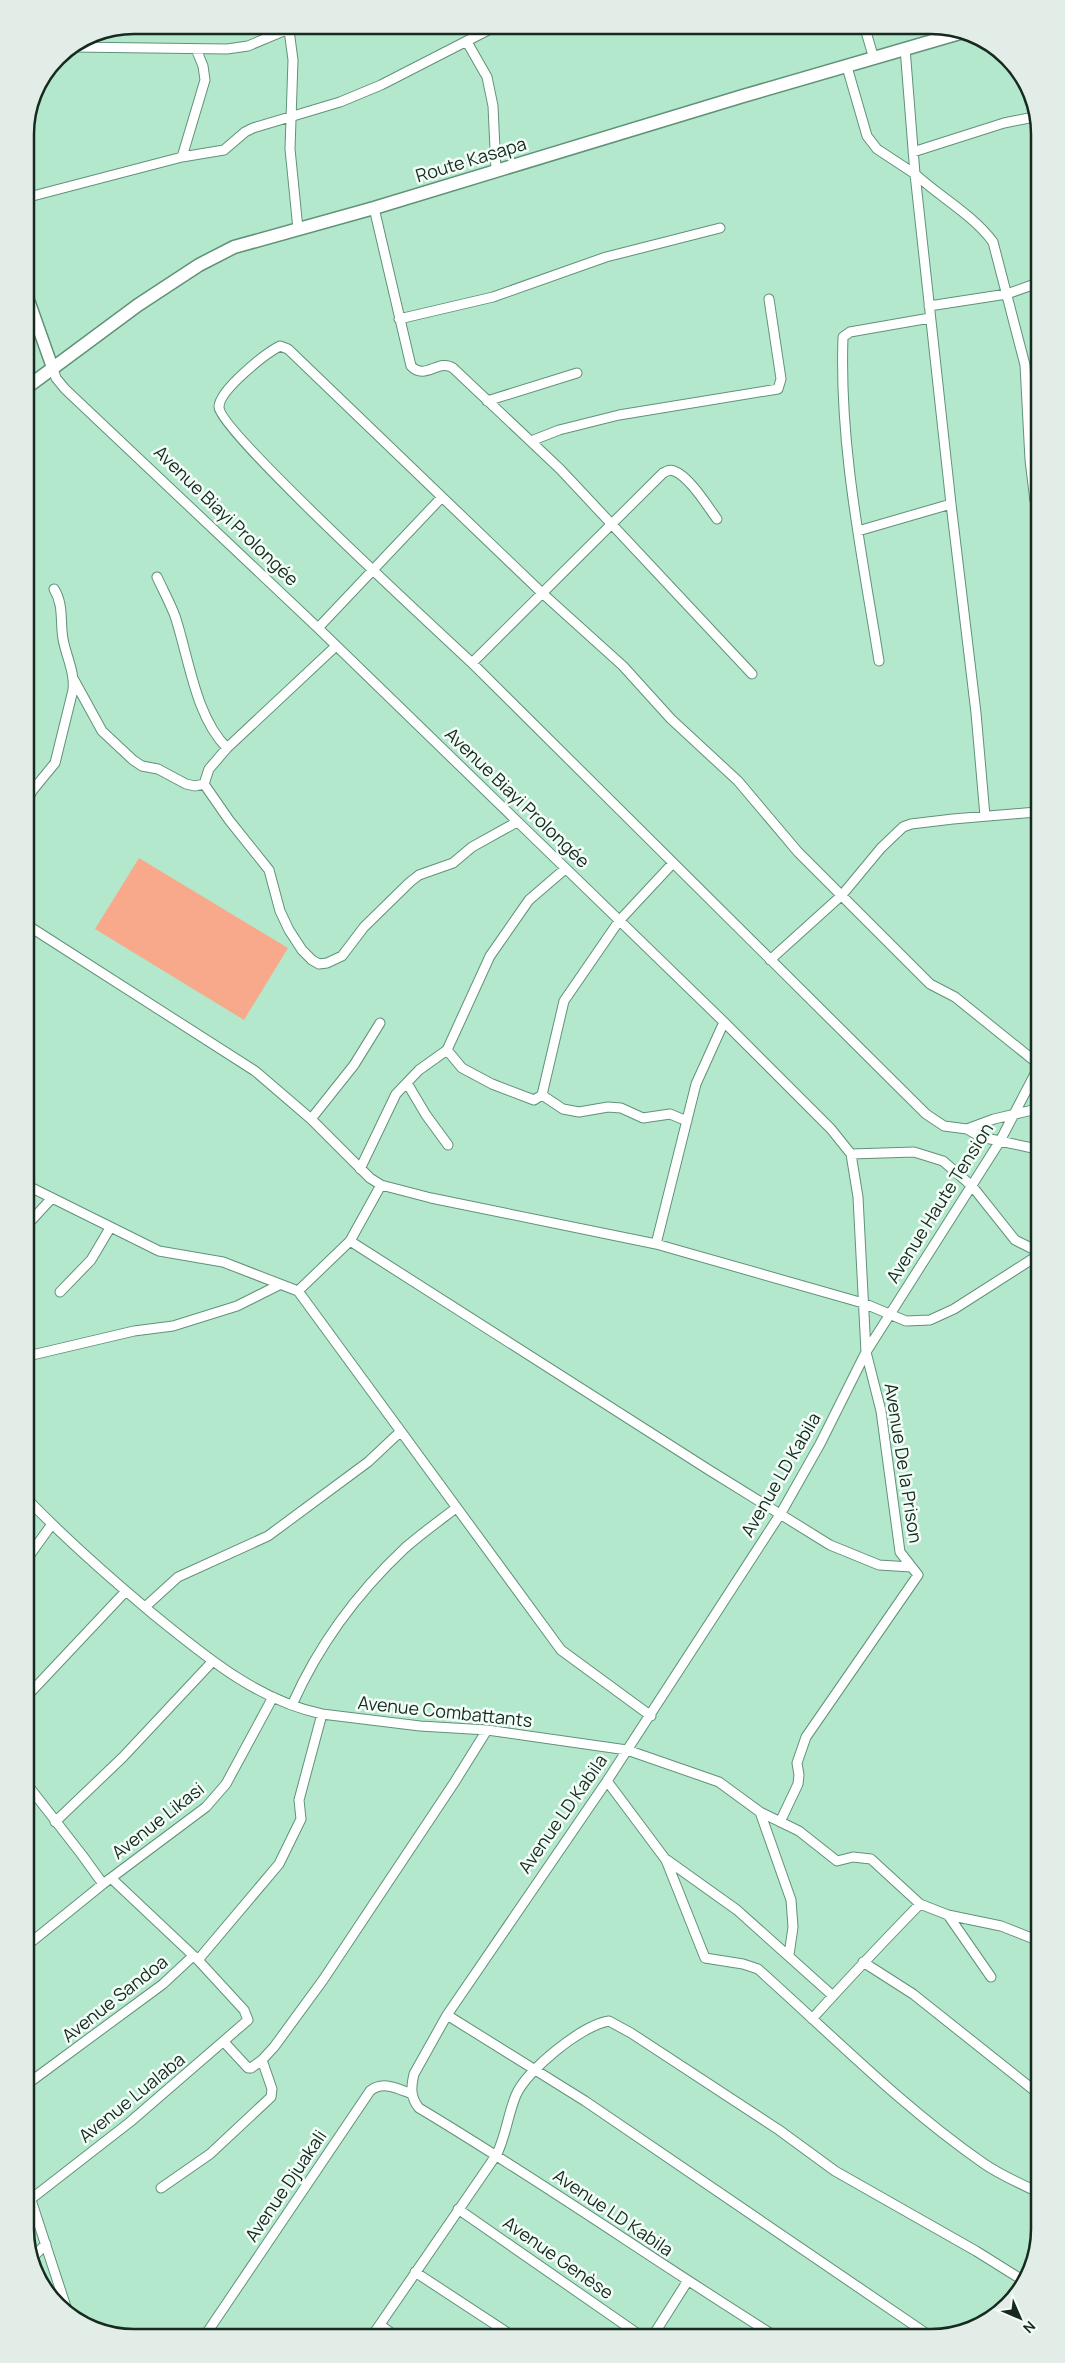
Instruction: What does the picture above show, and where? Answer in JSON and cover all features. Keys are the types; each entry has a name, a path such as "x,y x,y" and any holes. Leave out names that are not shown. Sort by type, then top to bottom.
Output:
{"main road":[{"name":"Route Kasapa","path":"34,382 138,305 199,265 234,247 374,208 743,96 950,36"}],"street":[{"path":"84,47 227,49 248,46 279,34"},
{"path":"290,34 294,60 290,149 298,229"},
{"path":"34,196 182,157 224,150 244,132 340,102 381,85 482,34"},
{"path":"867,34 874,59"},
{"path":"467,42 487,78 493,106 496,171"},
{"path":"905,48 914,174 950,504 976,713 985,816"},
{"path":"182,157 204,80 203,66 196,49"},
{"path":"847,67 867,136 876,149 914,174 936,194 981,226 993,242 1025,365 1031,468"},
{"path":"913,152 1004,123 1030,118"},
{"path":"374,208 411,366 416,371 422,372 449,366 575,484 610,524 752,674"},
{"path":"399,319 493,298 606,257 720,228"},
{"path":"929,306 1006,294 1031,285"},
{"path":"531,441 559,430 619,415 778,389 781,379 769,299"},
{"name":"Avenue Biayi Prolongée","path":"34,315 56,378 65,389 318,628 724,1022 831,1129 851,1154"},
{"path":"879,661 858,531 843,413 843,337 850,332 930,318"},
{"path":"1031,1058 955,997 930,984 798,852 738,781 672,719 623,666 541,592 288,348 280,346 271,350 232,385 222,397 219,406 221,415 230,427 374,571 472,662 926,1114 944,1126 967,1129 981,1137 1031,1147"},
{"path":"487,402 512,392 577,373"},
{"path":"472,662 654,481 670,470 685,478 717,519"},
{"path":"318,628 442,497"},
{"path":"858,531 950,504"},
{"path":"157,577 174,614 206,719 216,737 227,748"},
{"path":"54,589 58,596 63,638 74,680 102,731 132,760 142,766 158,769 186,784 195,786 204,784"},
{"path":"204,784 209,769 227,748 336,646"},
{"path":"34,789 55,763 74,680"},
{"path":"204,784 269,870 280,912 289,930 302,950 319,964 327,963 342,956 364,927 419,875 453,864 472,847 517,822"},
{"path":"770,960 842,895 881,848 903,827 911,824 1031,812"},
{"path":"447,1050 462,1068 492,1084 534,1100 542,1095 564,1002 619,921 672,863"},
{"path":"360,1170 396,1094 419,1070 447,1050 490,956 529,900 565,869"},
{"path":"34,930 256,1071 311,1119 360,1170 381,1185 431,1198 656,1244 863,1303 906,1321 930,1320 954,1309 1031,1260"},
{"path":"656,1244 696,1084 724,1022"},
{"path":"311,1119 354,1065 380,1023"},
{"name":"Avenue Haute Tension","path":"866,1352 1000,1141 1031,1081"},
{"path":"407,1083 426,1116 448,1145"},
{"path":"542,1095 562,1109 579,1112 614,1108 643,1118 670,1114 687,1121"},
{"path":"967,1129 1031,1110"},
{"path":"866,1352 858,1197 851,1154 914,1152 943,1161 972,1186 1015,1240 1031,1248"},
{"path":"298,1291 350,1241 381,1185"},
{"path":"34,1189 159,1251 223,1262 298,1291 561,1650 650,1716"},
{"path":"34,1218 52,1198"},
{"path":"60,1292 91,1260 110,1228"},
{"path":"350,1241 830,1545 879,1565 911,1567"},
{"path":"34,1355 134,1331 173,1326 237,1306 279,1285"},
{"name":"Avenue LD Kabila","path":"762,2329 687,2282 496,2154 419,2108 412,2094 414,2074 447,2015 607,1781 781,1513 820,1444 866,1352"},
{"name":"Avenue De la Prison","path":"780,1822 798,1784 797,1763 806,1737 918,1575 900,1552 881,1411 866,1352"},
{"path":"145,1607 178,1576 268,1536 368,1462 400,1432"},
{"name":"Avenue Combattants","path":"34,1506 126,1591 212,1662 250,1686 274,1697 292,1705 322,1714 420,1726 487,1730 627,1750 718,1782 760,1812 798,1831 837,1861 853,1857 871,1858 920,1904"},
{"path":"292,1705 312,1662 363,1590 406,1547 456,1508"},
{"path":"34,1549 52,1524"},
{"path":"34,1689 126,1591"},
{"path":"55,1822 123,1757 212,1662"},
{"name":"Avenue Likasi","path":"34,1940 103,1884 193,1819 217,1796 234,1772 274,1697"},
{"name":"Avenue Sandoa","path":"34,2079 163,1984 195,1958 279,1864 301,1820 299,1800 322,1714"},
{"path":"224,2042 248,2068 262,2060 323,1980 487,1730"},
{"path":"607,1781 666,1860 705,1958 743,1964 758,1969 863,2066 951,2139 984,2164 1031,2188"},
{"path":"34,1793 103,1884"},
{"path":"760,1812 791,1900 793,1927 789,1955"},
{"path":"666,1860 737,1910 833,1996"},
{"path":"111,1878 195,1958"},
{"path":"812,2019 863,1962 876,1951 920,1904 948,1915 1001,1926 1031,1938"},
{"path":"948,1915 991,1977"},
{"name":"Avenue Lualaba","path":"34,2197 130,2122 246,2023 248,2017 195,1958"},
{"path":"863,1962 913,1994 1031,2088"},
{"path":"447,2015 659,2150 920,2329"},
{"path":"377,2329 496,2154 505,2137 517,2093 535,2070 568,2040 583,2031 609,2021 631,2033 771,2124 835,2171 976,2251 1018,2278"},
{"path":"161,2188 210,2154 267,2101 272,2090 262,2060"},
{"name":"Avenue Djuakali","path":"209,2329 370,2090 382,2085 412,2094"},
{"path":"34,2208 64,2301"},
{"name":"Avenue Genèse","path":"458,2209 631,2329"},
{"path":"37,2253 46,2244"},
{"path":"415,2272 502,2329"},
{"path":"657,2329 687,2282"},
{"path":"380,2325 385,2329"}],"shaded area":[{"path":"139,858 288,948 244,1020 95,929"}]}
